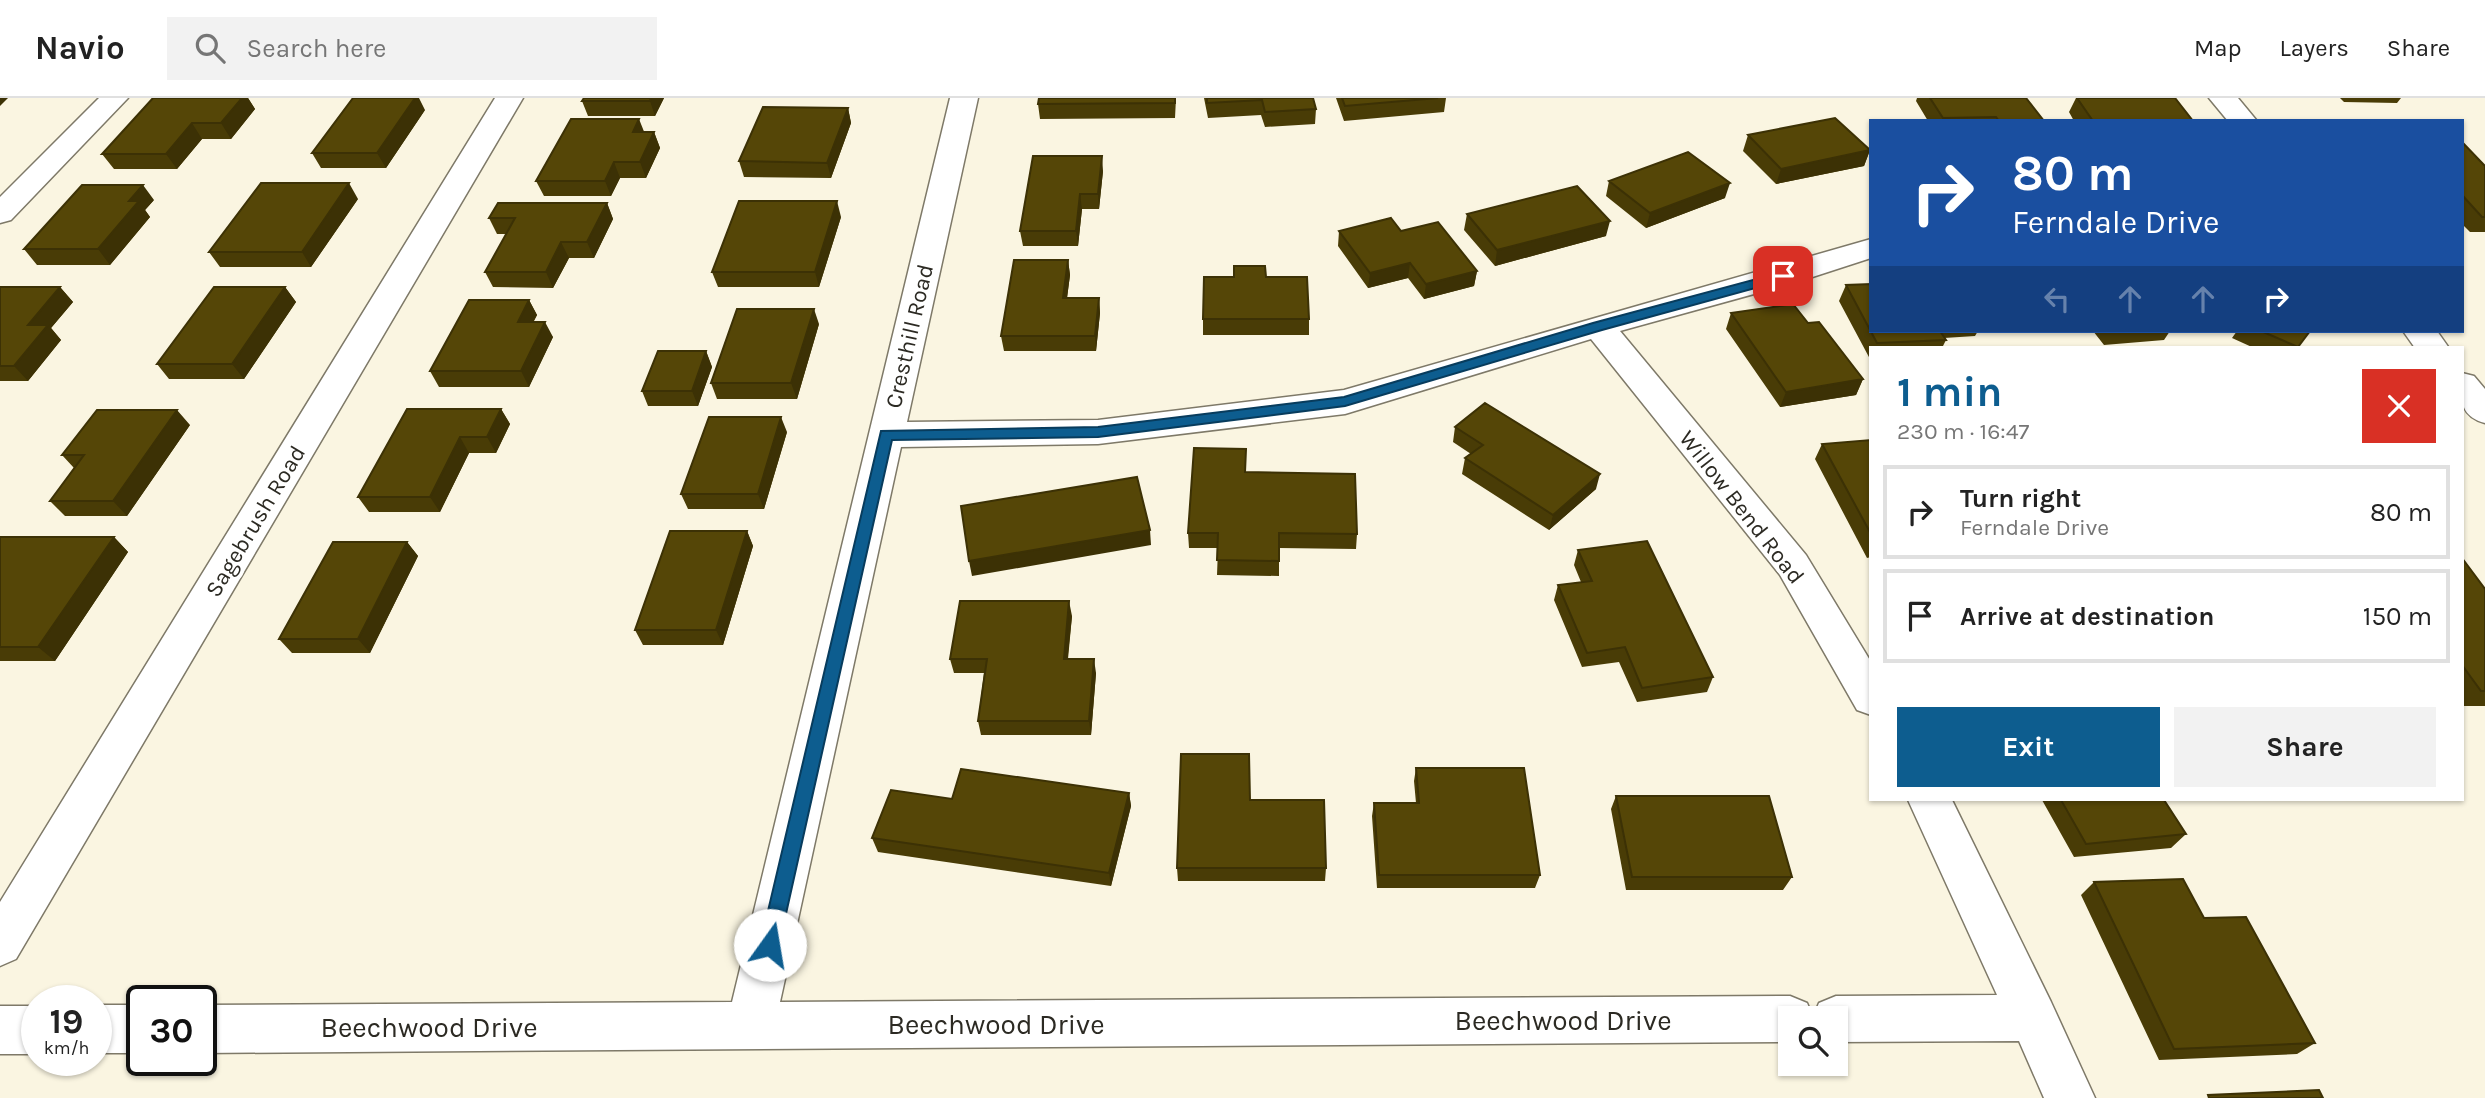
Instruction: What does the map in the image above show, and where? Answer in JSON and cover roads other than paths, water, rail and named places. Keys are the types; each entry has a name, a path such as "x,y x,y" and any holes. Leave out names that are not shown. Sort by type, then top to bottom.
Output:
{"street":[{"path":"0,214 114,98"},
{"name":"Sagebrush Road","path":"0,944 509,98"},
{"name":"Cresthill Road","path":"751,1025 964,98"},
{"path":"2223,98 2241,119"},
{"path":"886,435 1098,432 1345,401 1783,276 1869,249"},
{"name":"Willow Bend Road","path":"1598,327 1793,565 1869,695"},
{"path":"2464,386 2485,411"},
{"path":"1930,801 2070,1098"},
{"path":"1848,1019 2034,1018"},
{"name":"Beechwood Drive","path":"217,1029 1778,1019"},
{"path":"0,1030 21,1030"}]}
